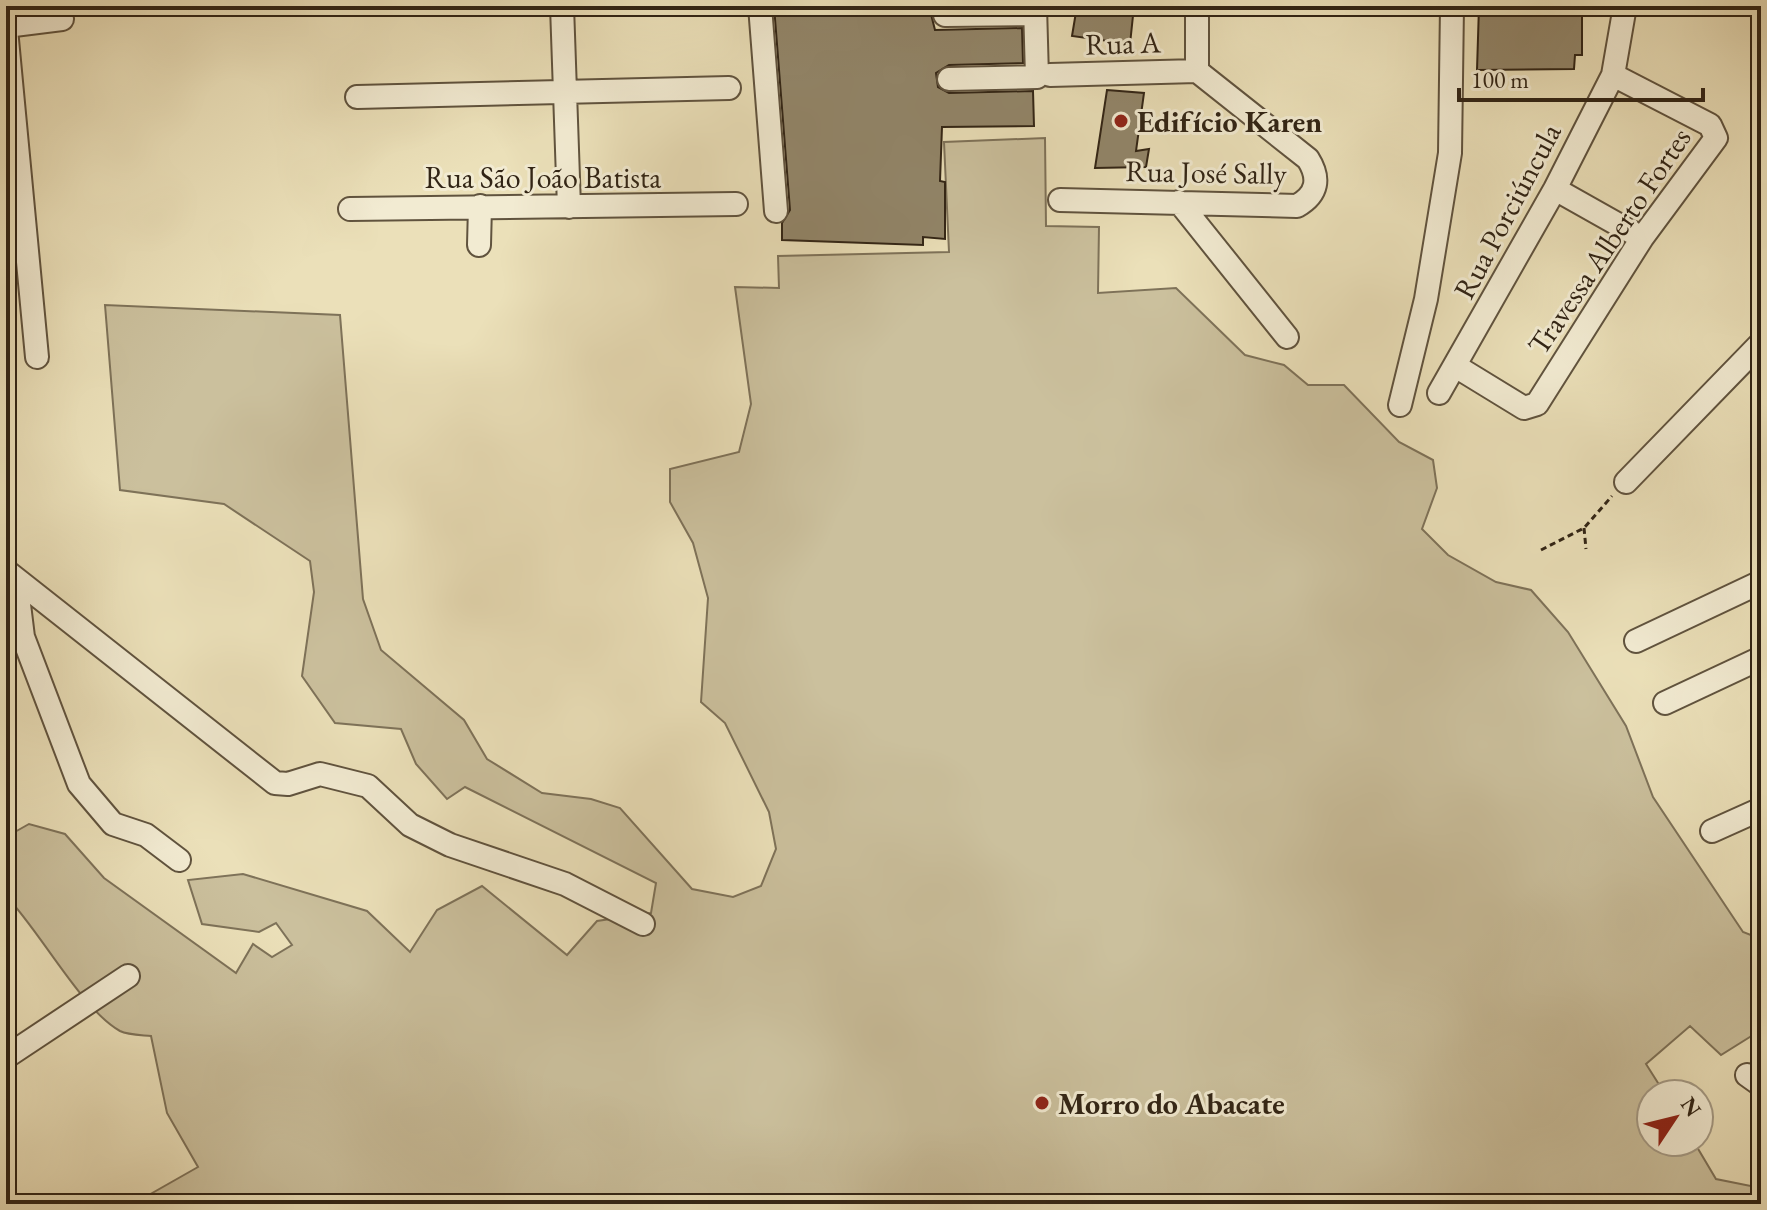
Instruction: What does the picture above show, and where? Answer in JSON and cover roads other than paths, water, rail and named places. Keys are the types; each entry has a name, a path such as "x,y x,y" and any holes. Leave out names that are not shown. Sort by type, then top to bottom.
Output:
{"street":[{"path":"562,6 569,207"},
{"path":"760,6 776,211"},
{"path":"1197,6 1197,71"},
{"path":"1400,405 1426,299 1450,153 1452,6"},
{"name":"Rua Porciúncula","path":"1439,393 1457,367 1555,189 1613,75 1625,6"},
{"path":"945,15 1035,10 1037,77 949,79"},
{"path":"37,357 6,28 62,19"},
{"name":"Rua A","path":"1050,75 1197,71"},
{"name":"Rua José Sally","path":"1060,200 1297,206 1308,200 1316,186 1317,172 1308,159 1197,71"},
{"name":"Travessa Alberto Fortes","path":"1457,367 1524,408 1537,404 1642,238 1710,147 1716,133 1710,125 1613,75"},
{"path":"357,97 729,88"},
{"path":"1555,189 1642,238"},
{"path":"1179,202 1287,337"},
{"name":"Rua São João Batista","path":"350,209 736,204"},
{"path":"479,245 480,206"},
{"path":"1626,482 1761,343"},
{"path":"11,575 101,649 275,783 288,784 320,774 368,786 410,825 450,845 565,884 643,924"},
{"path":"11,575 23,637 79,784 113,824 146,835 179,860"},
{"path":"1636,641 1761,582"},
{"path":"1665,703 1761,658"},
{"path":"1712,831 1761,809"},
{"path":"6,1057 128,976"}],"place":[{"name":"Edifício Karen","path":"1121,121"},
{"name":"Morro do Abacate","path":"1042,1103"}]}
